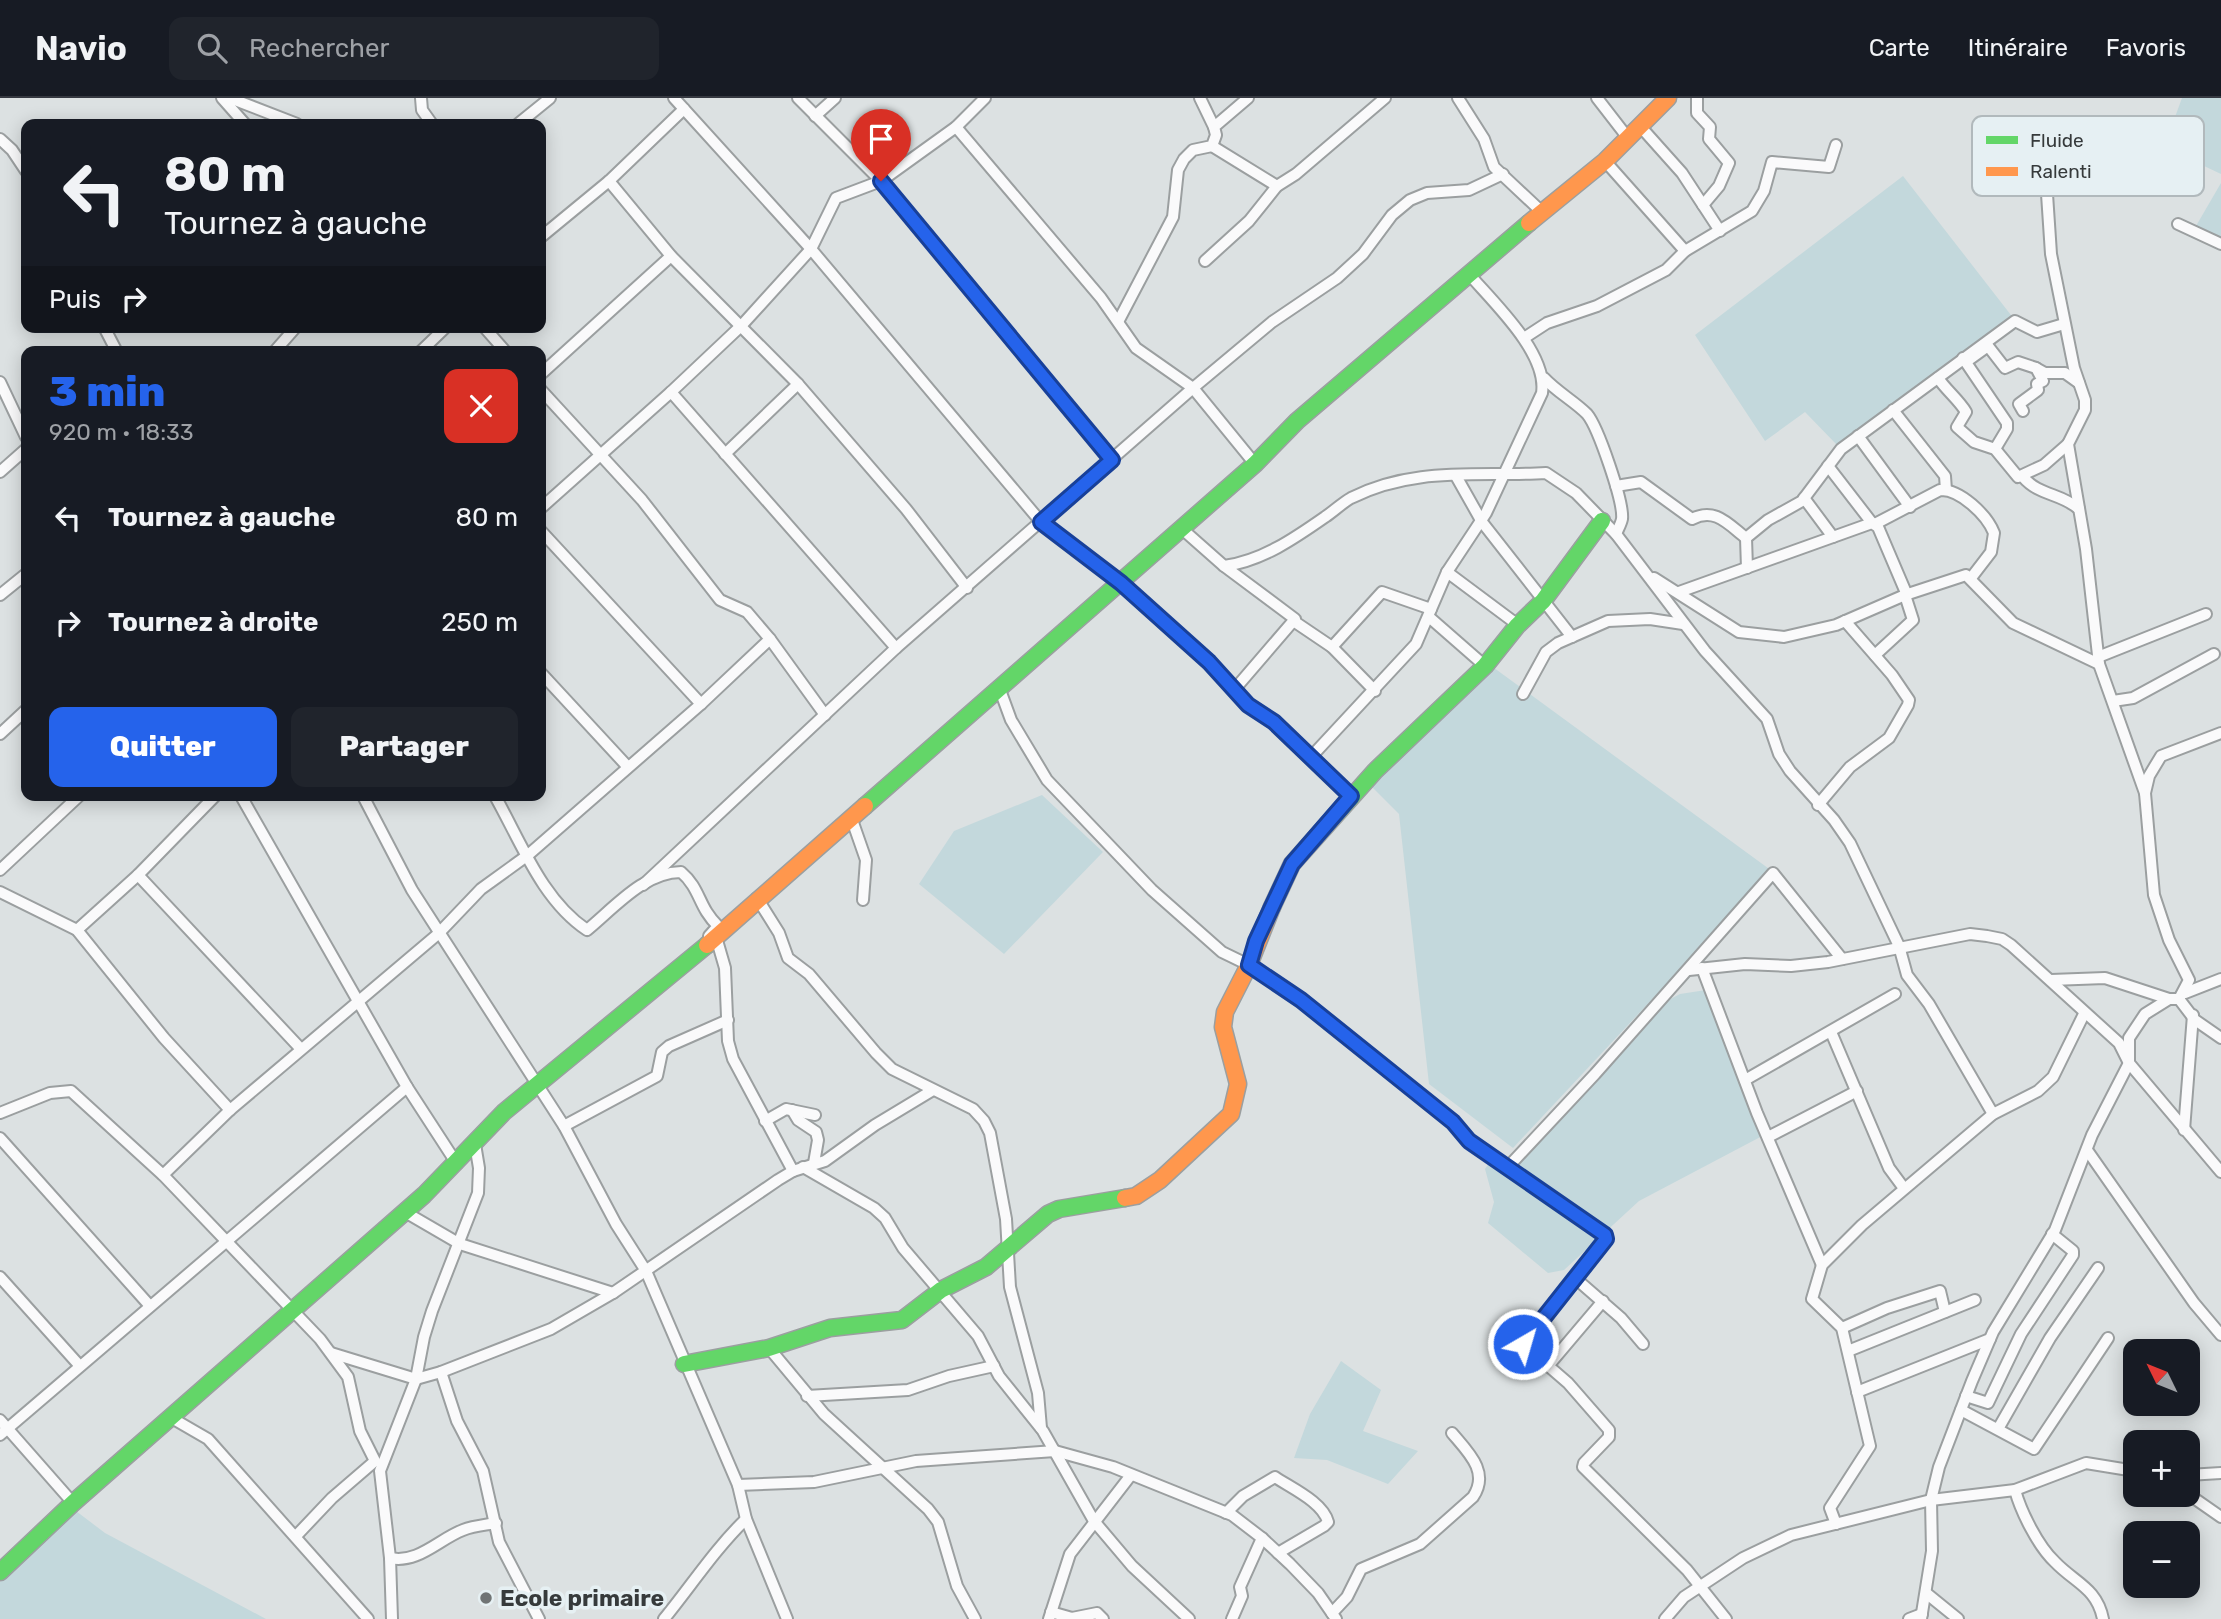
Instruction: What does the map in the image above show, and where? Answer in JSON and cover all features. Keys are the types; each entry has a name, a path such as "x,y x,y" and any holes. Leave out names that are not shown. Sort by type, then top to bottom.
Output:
{"street":[{"path":"222,98 241,119"},
{"path":"230,98 284,119"},
{"path":"421,98 422,110 428,119"},
{"path":"524,119 550,98"},
{"path":"674,98 811,249 1041,522 1121,583 1209,662 1248,705 1274,722 1351,796"},
{"path":"798,98 881,181 1112,460"},
{"path":"815,116 835,98"},
{"path":"546,504 742,325 811,249 836,198 881,181 956,127 985,98"},
{"path":"1200,98 1214,127 1216,135 1212,146"},
{"path":"1214,127 1248,98"},
{"path":"1205,261 1249,221 1277,186 1296,174 1385,98"},
{"path":"1458,98 1484,139 1490,160 1543,213"},
{"path":"1597,98 1628,138"},
{"path":"0,1572 72,1503 291,1308 405,1212 537,1084 716,937 757,898 1000,690 1255,464 1297,421 1468,272 1605,161 1668,98"},
{"path":"1697,98 1697,113 1710,127 1709,139 1729,163 1719,186 1703,205"},
{"path":"546,233 609,181 684,109"},
{"path":"1640,126 1682,173 1720,231"},
{"path":"956,127 1119,320 1136,348 1193,388 1255,464"},
{"path":"0,139 21,164"},
{"path":"1524,338 1547,323 1597,306 1666,270 1685,251 1752,211 1758,204 1772,162 1829,167 1836,145"},
{"path":"1119,320 1173,217 1178,170 1184,159 1194,150 1212,146 1277,186"},
{"path":"1605,161 1685,251"},
{"path":"498,801 553,900 568,918 587,930 643,885 896,648 1193,388 1272,322 1298,307 1337,278 1363,254 1392,215 1410,200 1427,192 1469,190 1503,174"},
{"path":"609,181 671,256 798,384 906,509 967,588"},
{"path":"2023,477 2044,465 2068,444 2085,410 2064,324 2047,227 2046,196"},
{"path":"2178,224 2221,244"},
{"path":"546,369 671,256"},
{"path":"1468,272 1524,338 1544,378 1563,397 1587,414 1616,486 1622,517 1616,534"},
{"path":"1746,538 1768,520 1804,498 1841,449 2015,321 2037,332 2064,324"},
{"path":"279,346 290,333"},
{"path":"426,346 440,333"},
{"path":"1964,358 1970,359 1988,346 2005,368 2018,362 2045,373 2065,373 2079,383"},
{"path":"1964,358 2007,423 2007,429 1995,449"},
{"path":"2023,411 2019,404 2038,390 2037,384 2043,381 2036,368"},
{"path":"1311,757 1416,644 1447,572 1482,522 1542,393 1544,378"},
{"path":"1938,378 1966,412 1957,427 1974,442 1995,449 2013,472 2023,477 2038,492 2068,499 2079,509"},
{"path":"0,382 21,426"},
{"path":"725,454 798,384"},
{"path":"671,392 896,648"},
{"path":"546,396 599,457 642,500 720,600 747,612 825,715"},
{"path":"1894,410 1945,476 1946,490"},
{"path":"1858,436 1910,507"},
{"path":"2068,444 2098,661 2146,793"},
{"path":"0,472 21,453"},
{"path":"1828,466 1873,523 1906,595 1913,620 1875,655"},
{"path":"1224,566 1266,554 1349,499 1374,488 1424,474 1552,475 1576,493 1616,534 1683,624 1767,719 1779,754 1850,843 1899,946 1907,975 1929,1004 1993,1114"},
{"path":"1456,476 1482,522 1572,637"},
{"path":"1616,486 1641,482 1692,519 1706,513 1712,514 1746,538"},
{"path":"1679,592 1873,523 1940,490 1946,490 1981,513 1994,533 1991,552 1971,578"},
{"path":"1804,498 1833,537"},
{"path":"684,1364 769,1348 830,1328 902,1320 942,1290 986,1267 1048,1214 1059,1209 1124,1200 1145,1191 1224,1123 1231,1114 1238,1084 1223,1021 1292,864 1351,796 1485,666 1518,625 1543,601 1602,521"},
{"path":"1181,528 1224,566 1292,616 1295,622 1332,647 1375,691"},
{"path":"546,536 701,704"},
{"path":"1746,538 1747,568"},
{"path":"1447,572 1518,625"},
{"path":"1647,575 1679,592 1739,632 1784,637 1818,631 1960,576 1971,578 2013,623 2098,661 2206,614"},
{"path":"0,595 21,578"},
{"path":"1332,647 1382,592 1430,613 1485,666"},
{"path":"1523,694 1546,652 1608,621 1650,619 1683,624"},
{"path":"1818,805 1850,767 1889,738 1909,700 1892,675 1846,621"},
{"path":"1234,690 1295,622"},
{"path":"163,1175 230,1110 300,1048 438,934 481,889 528,855 701,704 770,639"},
{"path":"2113,701 2133,698 2214,654"},
{"path":"546,678 627,766"},
{"path":"1000,690 1027,749 1058,794 1143,881 1205,939 1301,1000 1453,1122 1469,1141 1605,1235 1606,1239 1523,1344 1590,1407 1610,1433 1583,1467 1687,1570 1726,1619"},
{"path":"0,733 21,714"},
{"path":"2178,997 2189,985 2187,974 2169,940 2154,895 2146,793 2149,776 2161,756 2221,733"},
{"path":"0,870 74,801"},
{"path":"77,930 138,875 210,801"},
{"path":"245,801 357,1002 407,1087 457,1164"},
{"path":"366,801 438,934 492,1010 565,1126 616,1224 646,1271 738,1485 746,1519 786,1619"},
{"path":"851,817 866,860 863,900"},
{"path":"643,885 658,875 681,872 696,887 705,913 718,926 696,952"},
{"path":"1508,1167 1689,970 1773,873 1842,959"},
{"path":"138,875 300,1048"},
{"path":"0,892 77,930 163,1038 230,1110"},
{"path":"757,898 779,933 788,958 809,974 829,1001 892,1069 973,1109 990,1133 1006,1219 1006,1251 1018,1328 1038,1393 1041,1428"},
{"path":"1689,970 1745,964 1791,966 1970,934 2002,939 2119,1043 2129,1063 2221,1172"},
{"path":"716,937 725,968 728,1041 733,1059 765,1121 803,1167 874,1208 885,1218 903,1248 942,1290 978,1336 1005,1385 1041,1428 1094,1521 1132,1566 1189,1619"},
{"path":"1702,968 1768,1137 1822,1265"},
{"path":"2051,980 2105,978 2178,997 2206,1030 2221,1038"},
{"path":"1909,1619 1921,1616 1926,1593 1932,1550 1931,1500 1939,1467 1990,1339 2052,1234 2087,1150 2129,1063 2129,1038 2139,1020 2178,997 2221,979"},
{"path":"1745,1080 1895,994"},
{"path":"1836,1524 1830,1508 1870,1446 1842,1328 1812,1299 1822,1265 1903,1187 1993,1114 2038,1091 2053,1077 2084,1014"},
{"path":"2185,1130 2193,1015"},
{"path":"565,1126 657,1076 662,1052 669,1046 728,1020"},
{"path":"1831,1032 1889,1168 1903,1187"},
{"path":"72,1503 3,1428 32,1411 79,1365 226,1244 407,1087"},
{"path":"331,1353 416,1379 441,1372 551,1329 612,1293 679,1245 803,1167 825,1161 875,1125 933,1090"},
{"path":"0,1113 50,1093 71,1091 163,1175 331,1353 348,1377 360,1431 378,1466 390,1558 392,1619"},
{"path":"1768,1137 1857,1091"},
{"path":"765,1121 786,1109 815,1115"},
{"path":"793,1110 798,1120 816,1132 818,1140 803,1167"},
{"path":"0,1138 150,1306"},
{"path":"296,1536 332,1498 378,1466 416,1379 424,1337 478,1193 480,1168 475,1144"},
{"path":"2087,1150 2193,1303 2221,1335"},
{"path":"405,1212 460,1244 612,1293"},
{"path":"1966,1396 1988,1403 2021,1334 2074,1253 2052,1234"},
{"path":"1998,1429 2050,1338 2098,1268"},
{"path":"0,1277 79,1365"},
{"path":"1575,1278 1603,1301 1643,1344"},
{"path":"1842,1328 1887,1308 1940,1291 1945,1312"},
{"path":"1847,1351 1975,1300"},
{"path":"1548,1366 1603,1301"},
{"path":"1961,1410 2031,1450 2037,1447 2108,1338"},
{"path":"1857,1392 1990,1339"},
{"path":"769,1348 807,1396 911,1490 938,1522 957,1586 975,1619"},
{"path":"807,1396 908,1390 949,1376 995,1366"},
{"path":"441,1372 457,1422 482,1471 499,1542 539,1619"},
{"path":"170,1417 208,1439 368,1619"},
{"path":"738,1485 814,1482 916,1461 1055,1451 1113,1466 1226,1513 1262,1538 1278,1553 1318,1593 1334,1616 1362,1569 1420,1544 1474,1497 1480,1488 1479,1469 1452,1433"},
{"path":"1665,1619 1685,1597 1743,1558 1779,1541 1931,1500 2015,1490 2086,1463 2123,1469"},
{"path":"2200,1474 2221,1473"},
{"path":"1103,1619 1097,1613 1072,1618 1050,1615 1070,1554 1131,1475"},
{"path":"1226,1513 1243,1496 1275,1478 1311,1501 1328,1517 1324,1526 1278,1553"},
{"path":"2015,1490 2025,1518 2051,1558 2091,1590 2099,1601 2104,1619"},
{"path":"2200,1502 2221,1517"},
{"path":"664,1619 685,1595 719,1547 746,1519"},
{"path":"390,1558 399,1560 422,1553 461,1531 496,1523"},
{"path":"1232,1619 1242,1596 1240,1587 1262,1538"},
{"path":"1926,1593 1958,1619"}],"shaded area":[{"path":"2182,98 2221,98 2221,174 2204,166 2204,116 2175,116"},
{"path":"1903,176 2014,319 1837,445 1805,412 1765,441 1695,335"},
{"path":"2221,183 2221,248 2196,234 2196,226"},
{"path":"1490,665 1772,871 1513,1148 1429,1084 1399,814 1367,782"},
{"path":"1042,795 1103,852 1004,954 919,884 954,831"},
{"path":"1706,990 1766,1134 1639,1201 1564,1270 1548,1273 1488,1223 1494,1202 1485,1169 1495,1154 1505,1156 1516,1164 1663,1003 1680,994"},
{"path":"1341,1361 1381,1390 1363,1431 1418,1451 1388,1484 1327,1460 1294,1458 1310,1414"},
{"path":"72,1508 105,1533 266,1619 0,1619 0,1582"}],"traffic: fast":[{"path":"865,806 1255,464 1297,421 1529,223"},
{"path":"1272,907 1292,864 1375,771 1485,666 1517,626 1543,601 1602,521"},
{"path":"0,1572 73,1503 424,1195 504,1112 707,945"},
{"path":"684,1364 769,1348 830,1328 902,1320 941,1290 986,1267 1048,1214 1059,1209 1125,1198"}],"traffic: slow":[{"path":"1529,223 1605,161 1668,98"},
{"path":"707,945 865,806"},
{"path":"1125,1198 1136,1196 1160,1180 1231,1114 1238,1084 1223,1027 1225,1012 1249,965 1272,907"}],"place":[{"name":"Ecole primaire","path":"486,1598"}],"route":[{"path":"881,181 1112,460 1041,522 1121,583 1209,662 1248,705 1274,722 1351,796 1304,848 1282,880 1256,941 1249,965 1301,1000 1453,1122 1469,1141 1599,1228 1605,1235 1606,1239 1523,1344"}]}
